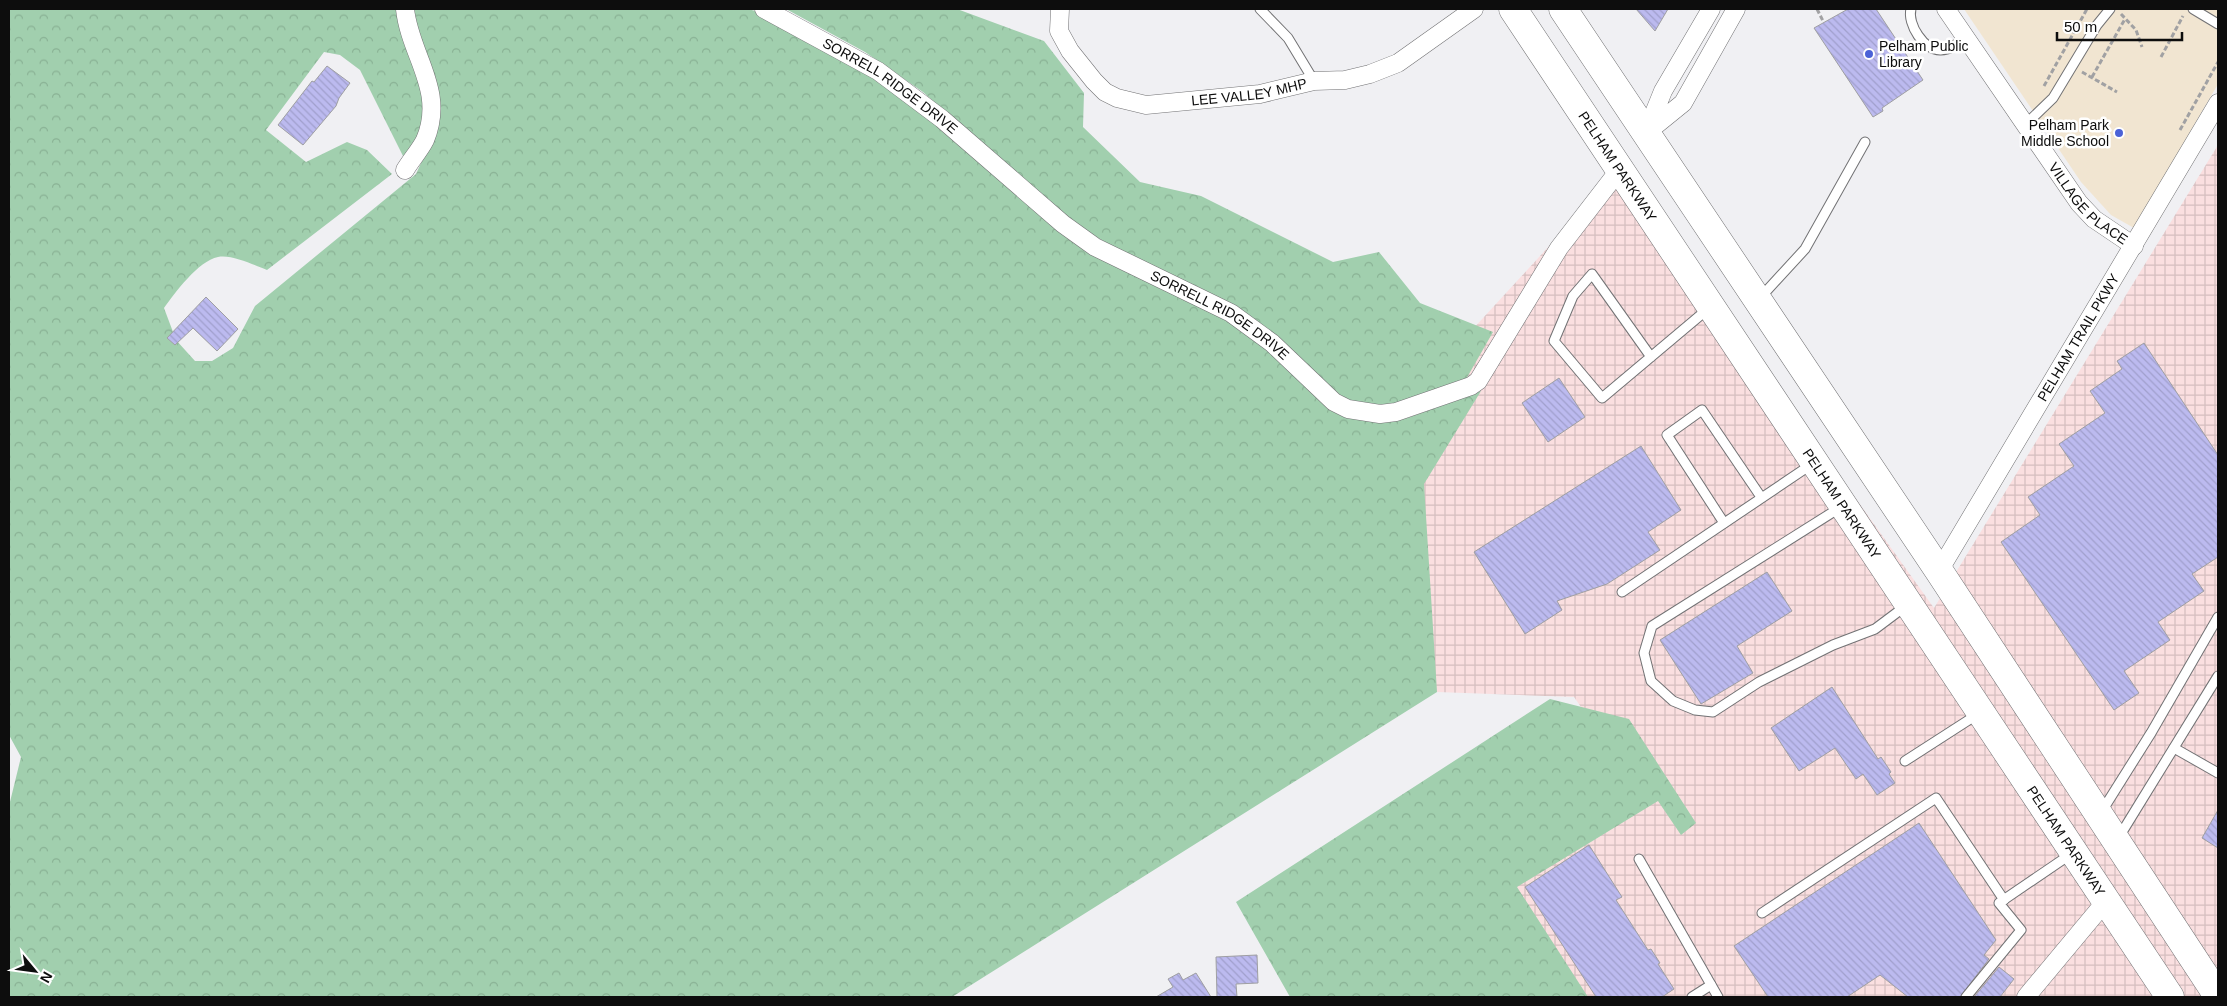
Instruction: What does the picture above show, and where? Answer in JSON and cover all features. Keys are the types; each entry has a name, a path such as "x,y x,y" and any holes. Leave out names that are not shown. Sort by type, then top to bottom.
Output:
{"main road":[{"name":"PELHAM PARKWAY","path":"1513,9 2170,997"},
{"path":"1563,9 1939,571 2116,841 2210,993"},
{"path":"1620,169 1646,134"},
{"path":"1909,604 1939,571"},
{"path":"2106,901 2116,841"}],"street":[{"path":"405,9 406,22 428,80 432,109 431,121 424,142 405,170"},
{"name":"SORRELL RIDGE DRIVE","path":"764,9 878,70 916,98 1062,224 1095,247 1231,313 1272,343 1334,402 1348,409 1362,412 1380,414 1396,412 1471,386 1478,381 1559,248 1620,169"},
{"name":"LEE VALLEY MHP","path":"1060,9 1059,31 1080,65 1105,92 1130,102 1146,105 1168,105 1260,94 1314,81 1345,80 1370,74 1398,63 1474,9"},
{"path":"1646,134 1663,91 1711,9"},
{"path":"1646,134 1683,103 1736,9"},
{"name":"VILLAGE PLACE","path":"1946,9 2025,125 2094,219 2134,246"},
{"name":"PELHAM TRAIL PKWY","path":"1939,571 2218,103"},
{"path":"2026,997 2106,901"}],"lane":[{"path":"1260,9 1288,38 1314,81"},
{"path":"1911,9 1910,20 1928,46 1940,50 1947,49 1966,37"},
{"path":"2025,125 2053,98 2097,25 2110,9"},
{"path":"2193,9 2218,24"},
{"path":"1757,301 1806,249 1865,142"},
{"path":"1651,357 1592,274 1573,296 1554,341 1602,398 1651,357 1711,306"},
{"path":"1724,523 1667,435 1702,410 1761,497"},
{"path":"1622,592 1814,462"},
{"path":"1843,505 1652,626 1644,653 1651,681 1674,700 1695,710 1713,712 1759,682 1833,645 1875,629 1909,604"},
{"path":"2099,816 2151,733 2218,617"},
{"path":"2116,841 2218,676"},
{"path":"1905,761 1981,713"},
{"path":"2174,748 2218,773"},
{"path":"1762,913 1936,798 2004,900"},
{"path":"1966,997 2021,930 1999,903 2074,852"},
{"path":"1639,860 1718,997"},
{"path":"1692,997 1711,985"}],"path":[{"path":"1817,9 1823,21"},
{"path":"2118,9 2136,30 2142,47"},
{"path":"2161,58 2188,9"},
{"path":"2039,94 2087,10"},
{"path":"2092,77 2125,19"},
{"path":"2059,59 2117,92"}],"shaded area":[{"name":"Pelham Park Middle School","path":"1964,9 2218,9 2218,84 2134,228 2111,215 2081,182"},
{"path":"2218,145 2218,997 1562,997 1493,888 1638,789 1574,697 1437,692 1346,467 1620,169 1934,608"}],"green space":[{"path":"9,9 398,9 424,88 426,113 415,147 403,156 360,70 340,55 324,52 266,130 306,162 347,142 367,150 392,174 267,270 242,260 223,256 210,260 195,271 164,308 176,340 195,361 212,361 233,348 255,306 416,174 432,139 440,110 435,76 416,33 411,9 748,9 759,12 858,66 911,102 1056,229 1239,324 1271,352 1315,396 1349,417 1374,422 1407,418 1481,391 1424,484 1437,692 952,997 9,997 9,806 21,757 9,735"},
{"path":"786,9 957,9 1044,41 1084,93 1083,127 1140,182 1201,196 1333,262 1379,252 1420,303 1493,332 1465,381 1382,409 1354,405 1323,385 1281,343 1065,219 923,92 865,52"},
{"path":"1550,699 1629,719 1696,823 1681,835 1658,801 1517,887 1588,997 1290,997 1236,902"}],"building":[{"path":"1636,9 1668,9 1655,31"},
{"name":"Pelham Public Library","path":"1848,9 1876,9 1923,80 1882,108 1883,111 1873,117 1814,28"},
{"path":"327,66 350,83 339,98 336,106 303,145 278,125 312,81 314,82"},
{"path":"206,297 238,329 217,351 193,328 175,345 167,338"},
{"path":"2144,343 2218,455 2218,557 2192,574 2204,591 2158,622 2170,640 2124,671 2139,693 2114,710 2001,542 2040,515 2028,497 2074,466 2059,444 2105,413 2090,391 2122,369 2117,361"},
{"path":"1559,378 1585,417 1548,442 1522,403"},
{"path":"1641,446 1681,510 1648,532 1660,550 1607,584 1557,601 1562,610 1525,634 1474,552"},
{"path":"1767,572 1792,611 1737,646 1753,673 1701,704 1660,640"},
{"path":"1832,687 1878,759 1881,757 1891,772 1889,774 1895,783 1877,795 1863,774 1856,779 1835,748 1799,771 1771,728"},
{"path":"2218,810 2218,848 2202,838"},
{"path":"1919,823 1996,940 1984,955 1989,959 1960,997 1908,997 1880,975 1847,997 1768,997 1734,946"},
{"path":"1589,845 1622,897 1616,900 1648,950 1651,949 1674,989 1662,997 1596,997 1525,887"},
{"path":"1257,955 1258,983 1236,984 1237,997 1217,997 1216,957"},
{"path":"1999,967 2014,979 2000,997 1974,997"},
{"path":"1179,973 1183,980 1196,973 1211,997 1156,997 1173,987 1168,979"}],"place":[{"name":"Pelham Public Library","path":"1869,54"},
{"name":"Pelham Park Middle School","path":"2119,133"}]}
